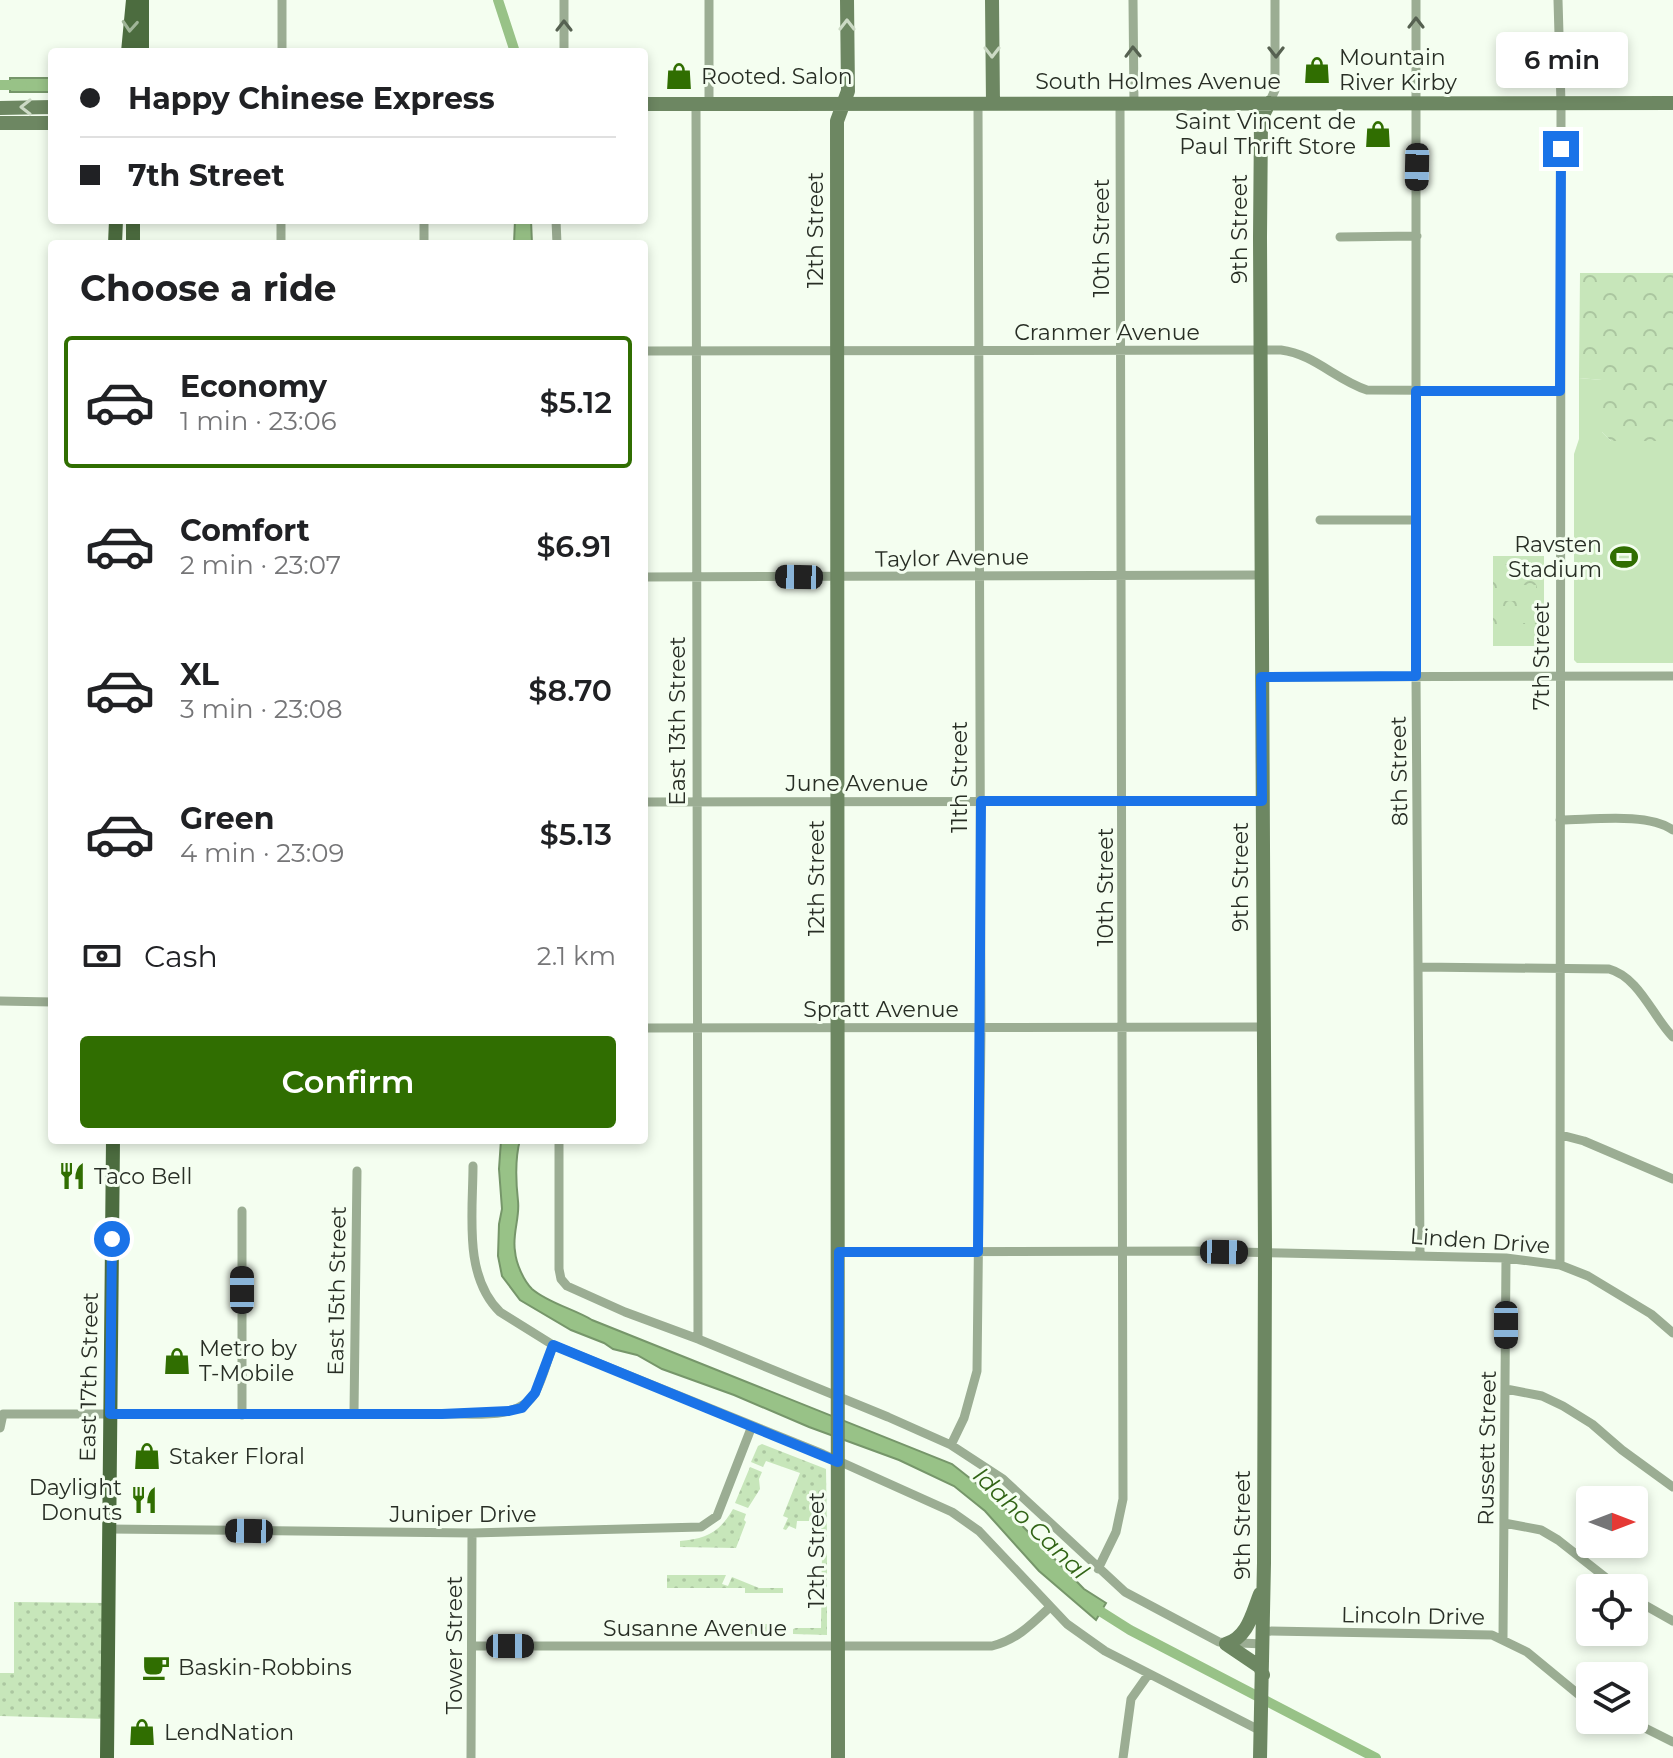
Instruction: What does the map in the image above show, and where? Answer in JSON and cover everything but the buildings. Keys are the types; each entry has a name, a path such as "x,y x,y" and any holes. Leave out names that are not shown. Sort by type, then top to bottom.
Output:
{"main road":[{"path":"128,48 133,0"},
{"path":"142,0 142,48"},
{"name":"East 17th Street","path":"107,1758 113,1144"}],"street":[{"path":"282,0 282,48"},
{"path":"564,0 564,48"},
{"name":"East 13th Street","path":"698,1339 696,350 702,104 709,0"},
{"name":"12th Street","path":"838,1758 837,121 848,91 847,0"},
{"name":"11th Street","path":"951,1445 964,1418 977,1371 981,1027 980,350 985,104 992,0"},
{"name":"10th Street","path":"1098,1569 1116,1532 1123,1499 1123,802 1118,349 1133,0"},
{"name":"9th Street","path":"1260,1758 1265,1252 1261,119 1275,90 1275,0"},
{"name":"8th Street","path":"1416,0 1420,1254"},
{"name":"7th Street","path":"1558,0 1561,103 1560,1265"},
{"name":"South Holmes Avenue","path":"648,104 1673,103"},
{"path":"0,108 48,107"},
{"path":"0,123 48,123"},
{"path":"1340,237 1417,236"},
{"name":"Cranmer Avenue","path":"648,351 1294,351 1310,358 1342,381 1367,390 1560,391"},
{"path":"1320,520 1416,520"},
{"name":"Taylor Avenue","path":"648,577 1261,575"},
{"path":"1261,677 1673,676"},
{"name":"June Avenue","path":"648,802 1262,801"},
{"path":"1560,820 1644,820 1673,830"},
{"path":"1419,967 1561,967 1617,971 1637,990 1673,1037"},
{"path":"0,1001 48,1002"},
{"name":"Spratt Avenue","path":"648,1028 1263,1027"},
{"path":"1561,1135 1584,1141 1673,1179"},
{"path":"559,1144 561,1279 567,1286 698,1339 839,1404 951,1445 1003,1479 1125,1592 1226,1644 1260,1667 1263,1675"},
{"path":"473,1166 473,1252 484,1290 500,1312 553,1345 923,1497 965,1520 1067,1624 1105,1651 1148,1675 1261,1731"},
{"name":"East 15th Street","path":"354,1413 357,1171"},
{"path":"242,1211 242,1415"},
{"name":"Linden Drive","path":"839,1252 1265,1252 1506,1258 1560,1265 1610,1287 1673,1333"},
{"name":"Russett Street","path":"1503,1638 1506,1258"},
{"path":"0,1428 2,1412 242,1415 509,1411 522,1408 535,1393 553,1345"},
{"path":"1506,1389 1542,1396 1572,1411 1673,1487"},
{"name":"Juniper Drive","path":"109,1529 472,1533 701,1527 717,1516 752,1426"},
{"path":"1504,1523 1541,1530 1601,1574"},
{"name":"Tower Street","path":"471,1758 472,1533"},
{"path":"1226,1644 1236,1641 1243,1634 1264,1584"},
{"path":"1648,1607 1673,1621"},
{"name":"Susanne Avenue","path":"472,1646 992,1646 1005,1643 1023,1632 1049,1608"},
{"name":"Lincoln Drive","path":"1226,1644 1263,1638 1482,1634 1503,1638 1527,1652 1576,1692"},
{"path":"1123,1758 1131,1699 1148,1675"},
{"path":"1648,1730 1673,1742"}],"green space":[{"path":"1580,273 1673,273 1673,441 1611,441 1602,432 1602,380 1579,378"},
{"name":"Ravsten Stadium","path":"1579,378 1602,380 1602,432 1611,441 1673,441 1673,663 1577,663 1574,660 1574,454 1579,439"},
{"path":"1493,556 1544,556 1544,646 1493,646"},
{"path":"1502,565 1536,565 1536,580 1502,580"},
{"path":"1502,585 1536,585 1536,601 1502,601"},
{"path":"1502,607 1536,607 1536,623 1502,623"},
{"path":"1502,627 1536,627 1536,643 1502,643"},
{"path":"762,1444 826,1469 827,1537 821,1534 821,1521 797,1521 796,1529 789,1526 783,1529 788,1518 783,1516 800,1473 766,1461 763,1467 751,1462"},
{"path":"750,1467 762,1472 760,1489 748,1508 735,1503"},
{"path":"733,1509 746,1514 736,1548 680,1547 680,1541 705,1536 717,1529"},
{"path":"822,1553 827,1553 827,1635 793,1634 796,1628 821,1628"},
{"path":"667,1575 726,1575 722,1584 728,1586 732,1577 759,1588 783,1588 783,1593 745,1593 745,1588 667,1588"},
{"path":"14,1602 109,1603 107,1719 0,1716 0,1673 14,1673"},
{"path":"745,1620 749,1624 783,1624 786,1635 746,1634"}],"shaded area":[{"path":"10,78 48,78 48,92 10,92"},
{"path":"515,224 531,224 532,240 514,240"},
{"name":"Idaho Canal","path":"501,1144 519,1144 514,1245 519,1267 532,1289 592,1320 952,1464 995,1498 1084,1589 1106,1603 1096,1620 1039,1571 985,1511 954,1486 899,1460 662,1369 637,1355 613,1349 571,1330 520,1300 502,1276 498,1256 502,1209"}],"waterway":[{"path":"498,0 514,48"},
{"name":"Idaho Canal","path":"0,85 22,85"},
{"name":"Idaho Canal","path":"1092,1606 1130,1630 1376,1758"}],"place":[{"name":"Mountain River Kirby","path":"1317,70"},
{"name":"Rooted. Salon","path":"679,76"},
{"name":"Saint Vincent de Paul Thrift Store","path":"1378,134"},
{"name":"Ravsten Stadium","path":"1624,557"},
{"name":"Taco Bell","path":"72,1176"},
{"name":"Metro by T-Mobile","path":"177,1361"},
{"name":"Staker Floral","path":"147,1456"},
{"name":"Daylight Donuts","path":"144,1500"},
{"name":"Baskin-Robbins","path":"156,1667"},
{"name":"LendNation","path":"142,1732"}],"route":[{"path":"112,1239 110,1414 442,1414 509,1411 522,1408 535,1393 553,1345 838,1462 839,1252 978,1252 981,801 1262,801 1261,677 1416,676 1416,391 1560,391 1561,149"}]}
